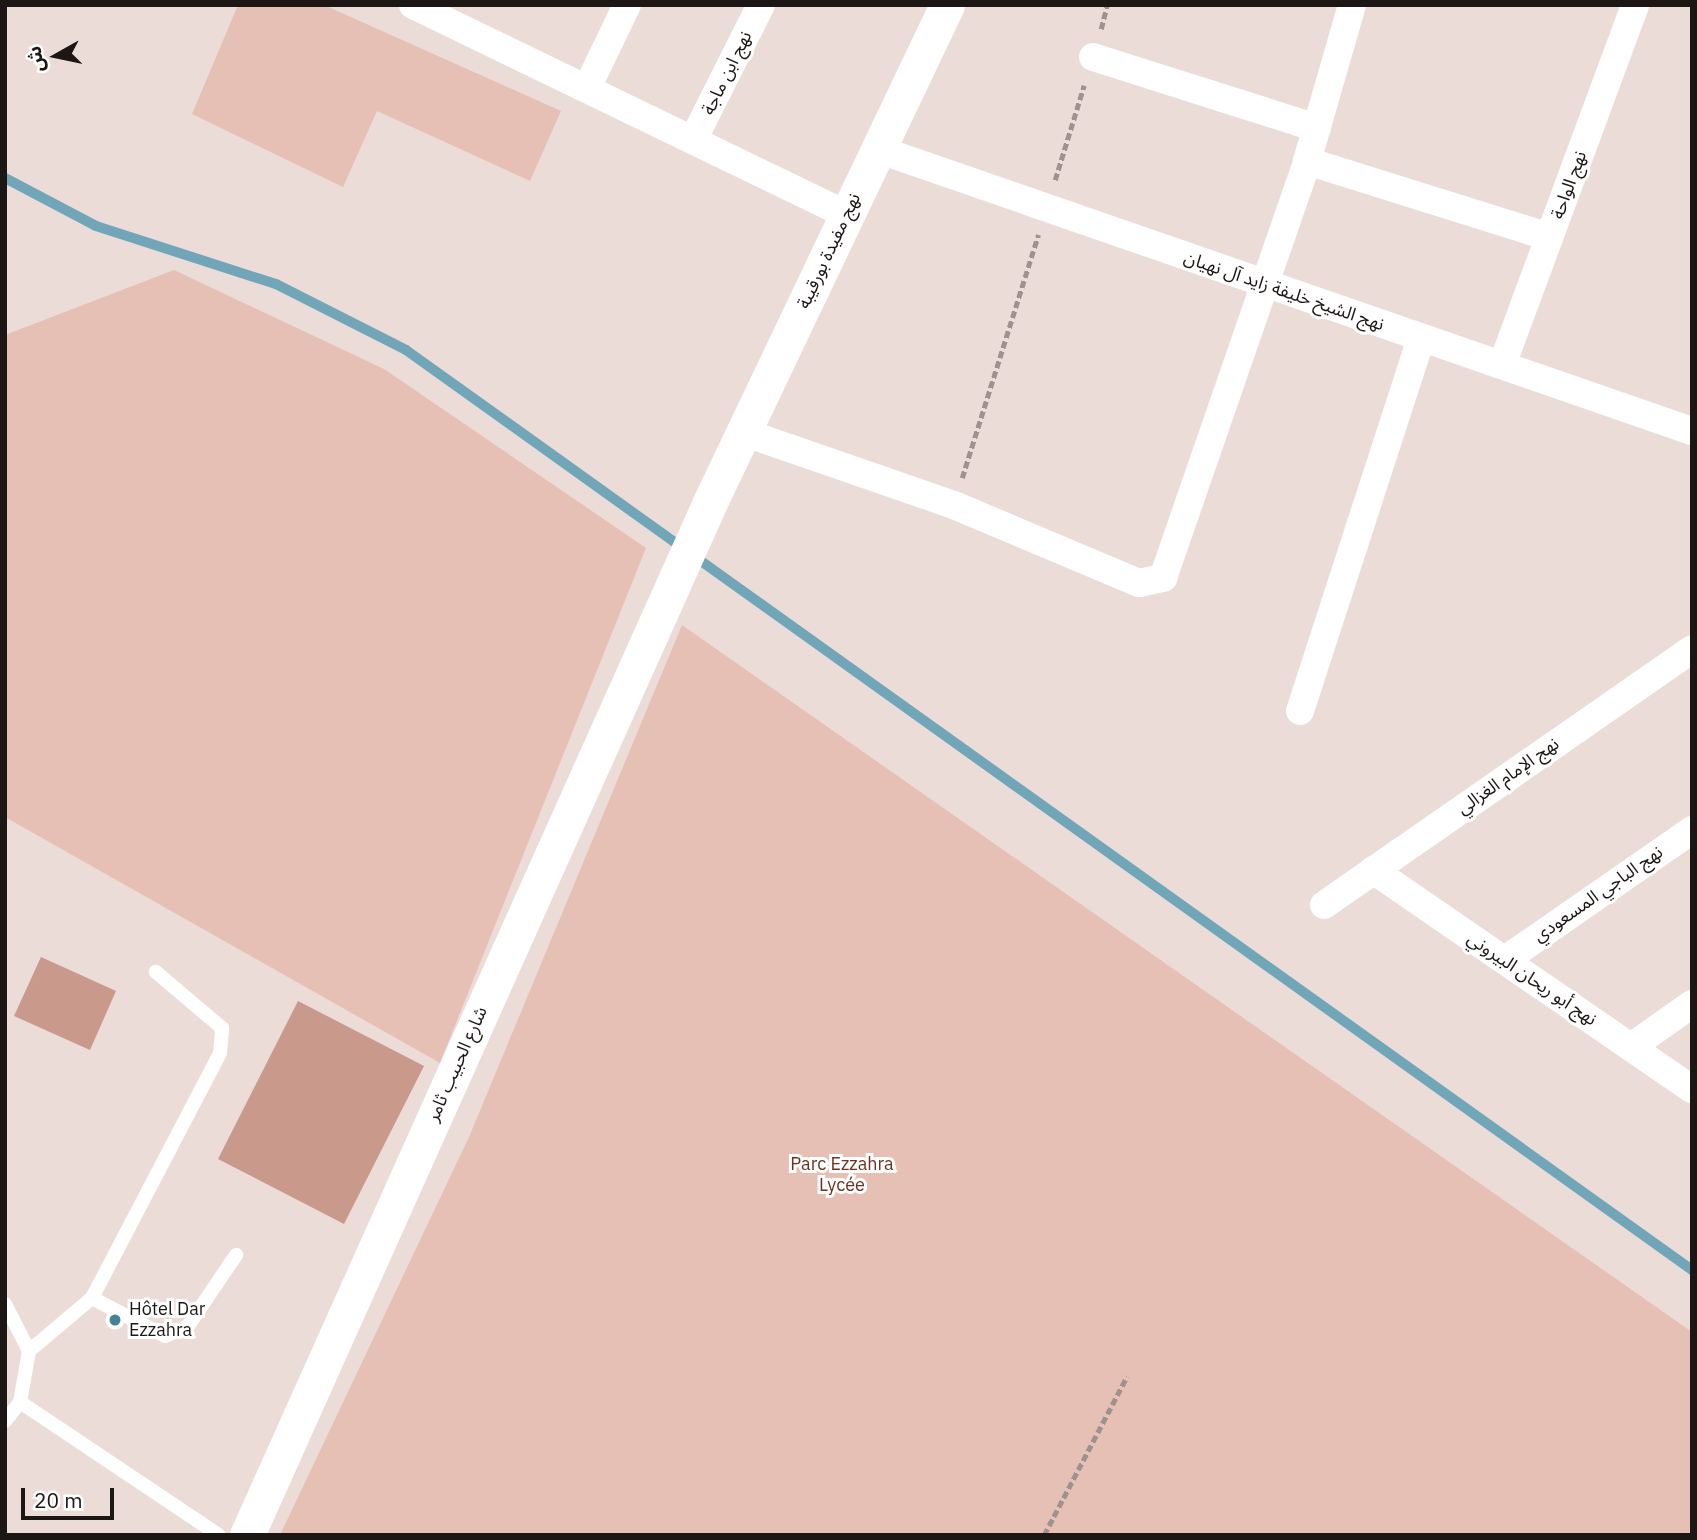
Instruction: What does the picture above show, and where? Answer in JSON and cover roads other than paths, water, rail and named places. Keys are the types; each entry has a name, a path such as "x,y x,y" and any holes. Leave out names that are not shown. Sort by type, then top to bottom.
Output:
{"street":[{"path":"412,5 466,16 587,88 846,214"},
{"path":"587,88 627,5"},
{"name":"نهج ابن ماجة","path":"693,141 761,5"},
{"name":"نهج مفيدة بورقيبة","path":"712,498 947,5"},
{"path":"743,432 954,505 1139,583 1163,578 1260,282 1307,161 1352,5"},
{"name":"نهج الواحة","path":"1502,365 1635,5"},
{"path":"1093,57 1317,128"},
{"name":"نهج الشيخ خليفة زايد آل نهيان","path":"877,149 1692,432"},
{"path":"1307,161 1549,237"},
{"path":"1300,710 1421,338"},
{"name":"شارع الحبيب ثامر","path":"247,1535 712,498"},
{"name":"نهج الإمام الغزالي","path":"1324,905 1692,649"},
{"name":"نهج الباجي المسعودي","path":"1505,960 1692,830"},
{"name":"نهج أبو ريحان البيروني","path":"1373,870 1692,1089"},
{"path":"1631,1047 1692,1004"}],"lane":[{"path":"29,1351 92,1298 220,1053 222,1028 156,972"},
{"path":"92,1298 165,1336 188,1326 236,1255"},
{"path":"5,1304 29,1351 20,1402 5,1421"},
{"path":"20,1402 219,1535"}],"waterway":[{"path":"5,178 96,226 276,284 406,350 1692,1270"}],"place":[{"name":"Hôtel Dar Ezzahra","path":"115,1320"}],"park label":[{"name":"Parc Ezzahra Lycée","path":"842,1175"}]}
